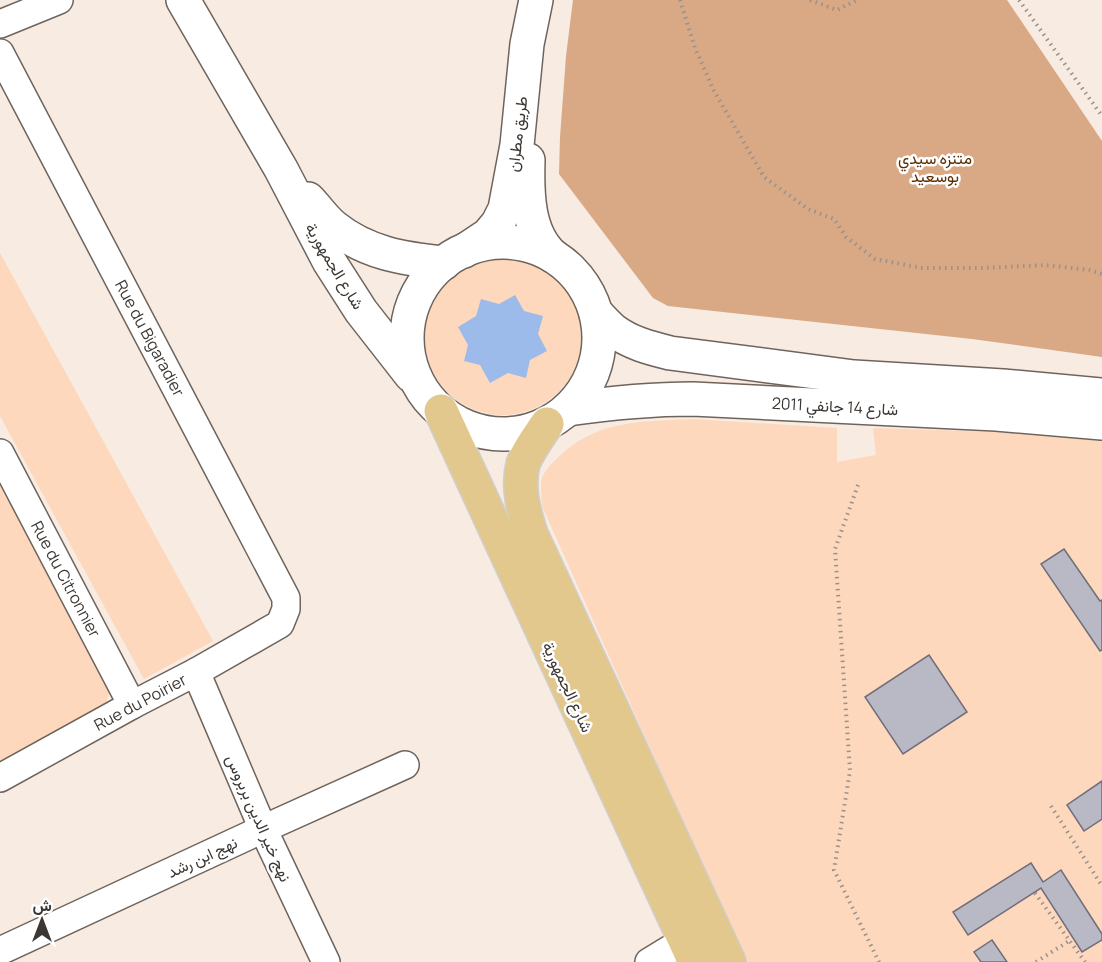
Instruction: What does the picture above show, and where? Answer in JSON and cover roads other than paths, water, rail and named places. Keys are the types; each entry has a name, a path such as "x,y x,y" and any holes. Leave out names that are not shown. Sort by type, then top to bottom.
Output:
{"highway":[{"name":"شارع الجمهورية","path":"441,411 690,951"},
{"name":"شارع الجمهورية","path":"558,416 531,447 524,464 521,483 523,507 531,534 729,962"}],"main road":[{"name":"شارع الجمهورية","path":"183,0 281,169 335,271 361,311 420,386"},
{"name":"طريق مطران","path":"454,257 489,235 505,209 517,145 527,44 536,0"},
{"name":"طريق مطران","path":"548,0 539,50 527,162 532,220 544,249 553,256"},
{"name":"شارع الجمهورية","path":"281,169 332,226 354,241 380,252 407,259 454,257"},
{"path":"509,243 532,247 553,256 572,271 586,291 596,313 599,333 598,355 592,375 582,393 558,416 530,430 511,434 492,433 456,422 441,411 420,386 411,365 407,343 409,320 416,299 427,279 454,257 486,244 509,243"},
{"name":"شارع 14 جانفي 2011","path":"596,313 614,330 628,339 670,353 854,377 1003,386 1102,395"},
{"name":"شارع 14 جانفي 2011","path":"558,416 639,400 693,399 996,414 1102,423"}],"street":[{"path":"0,24 59,0"},
{"name":"Rue du Bigaradier","path":"0,54 286,598 286,609 280,624"},
{"name":"Rue du Citronnier","path":"0,453 132,705"},
{"name":"Rue du Poirier","path":"0,778 280,624"},
{"name":"نهج خير الدين بربروس","path":"196,672 263,829 326,962"},
{"name":"نهج ابن رشد","path":"0,951 405,765"},
{"path":"649,962 690,951"}],"water":[{"path":"515,295 524,311 543,316 538,334 547,351 530,360 526,378 508,373 490,383 480,365 464,361 468,345 458,327 476,316 481,299 499,304"}],"park label":[{"name":"متنزه سيدي بوسعيد","path":"935,167"}]}
